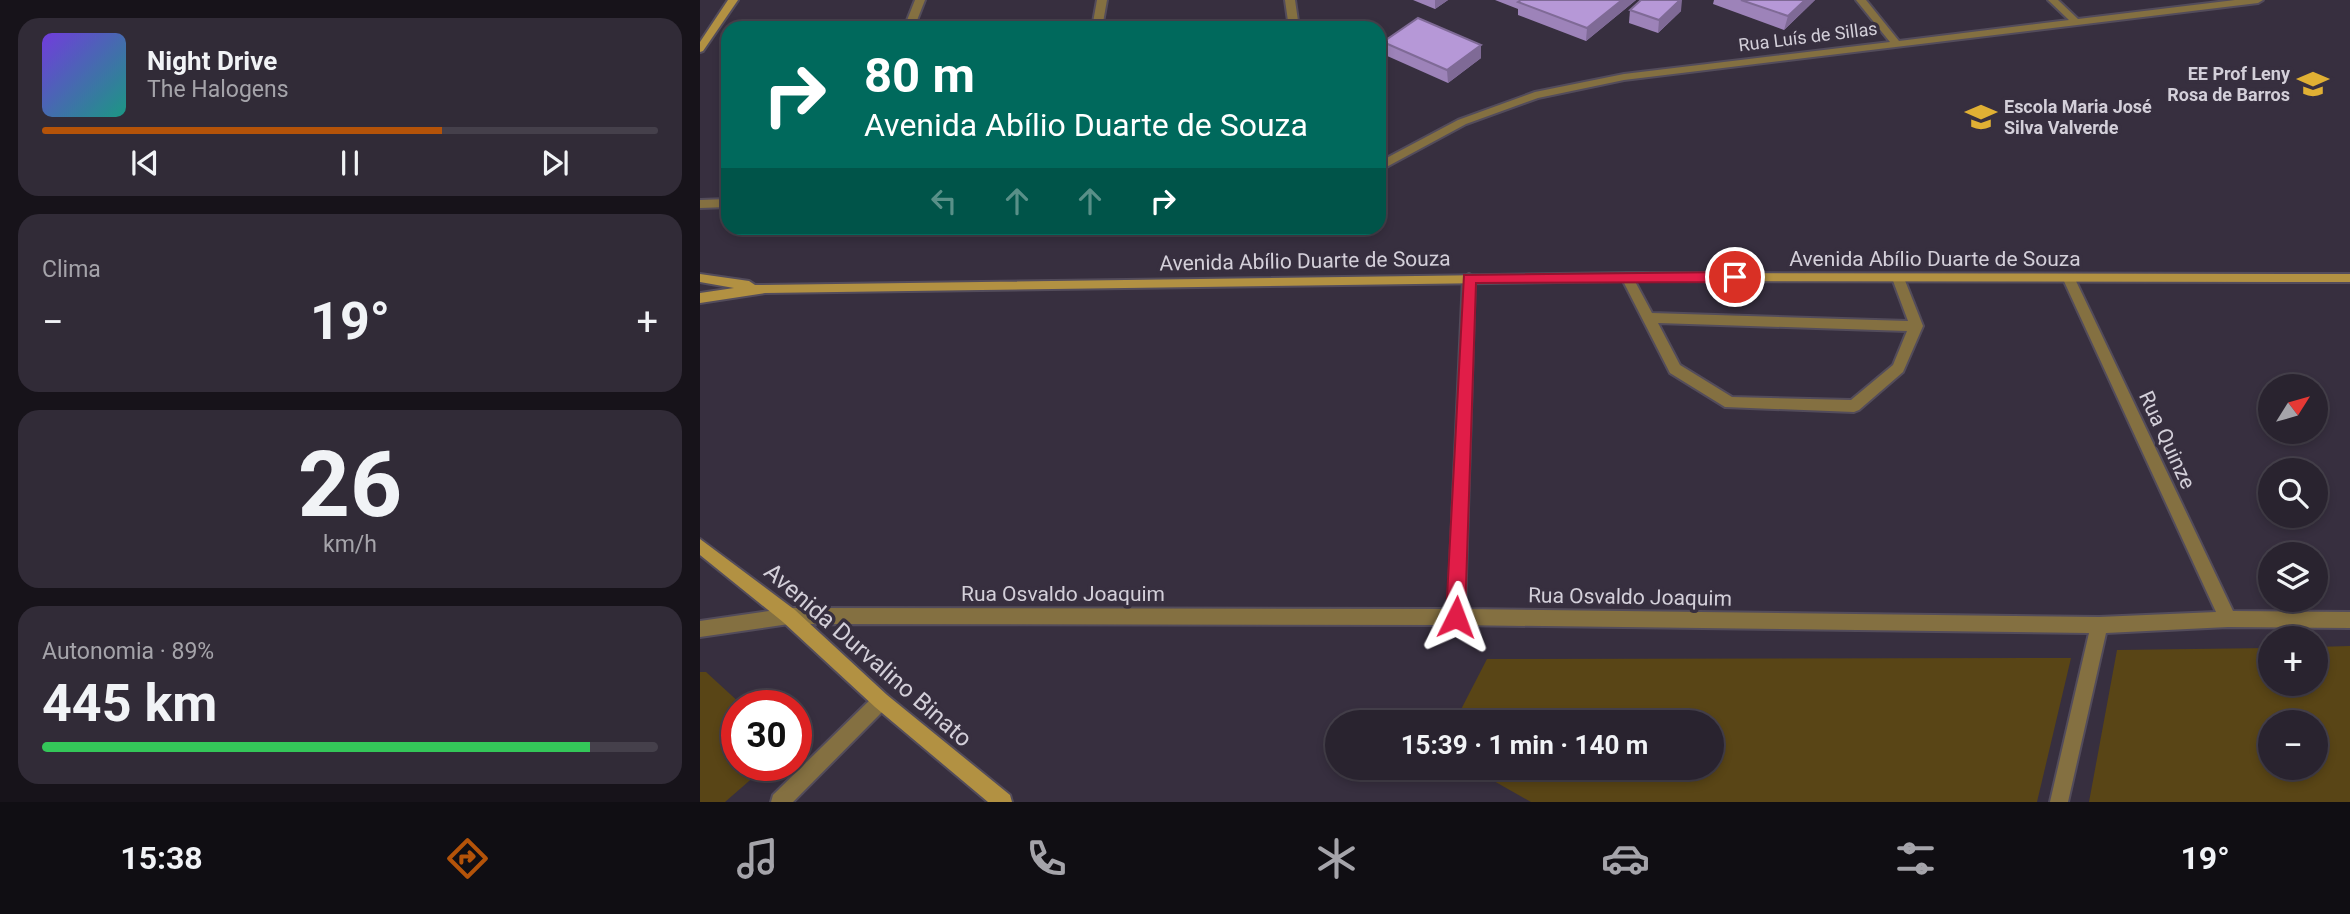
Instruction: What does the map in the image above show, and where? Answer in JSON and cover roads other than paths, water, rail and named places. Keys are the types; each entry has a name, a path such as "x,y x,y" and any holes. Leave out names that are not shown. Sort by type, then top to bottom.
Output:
{"main road":[{"path":"700,49 733,0"},
{"name":"Avenida Abílio Duarte de Souza","path":"700,278 765,288"},
{"name":"Avenida Abílio Duarte de Souza","path":"700,298 765,288 1469,278 2350,278"},
{"name":"Avenida Durvalino Binato","path":"700,547 789,616 881,701 1003,802"}],"street":[{"path":"912,21 920,0"},
{"path":"1098,21 1102,0"},
{"path":"1290,0 1293,21"},
{"path":"1861,0 1897,44"},
{"path":"2053,0 2075,21"},
{"name":"Rua Luís de Sillas","path":"1386,163 1461,122 1535,95 1624,77 2258,0"},
{"path":"700,204 721,203"},
{"path":"1627,277 1675,369 1730,403 1854,407 1898,368 1916,326 1898,278"},
{"path":"1456,617 1469,278"},
{"name":"Rua Quinze","path":"2069,279 2228,619"},
{"path":"1648,318 1916,326"},
{"name":"Rua Osvaldo Joaquim","path":"700,629 789,616 1456,617 2099,625 2228,619 2350,620"},
{"path":"2059,802 2099,625"},
{"path":"780,802 881,701"}],"place":[{"name":"EE Prof Leny Rosa de Barros","path":"2313,84"},
{"name":"Escola Maria José Silva Valverde","path":"1981,117"}]}
